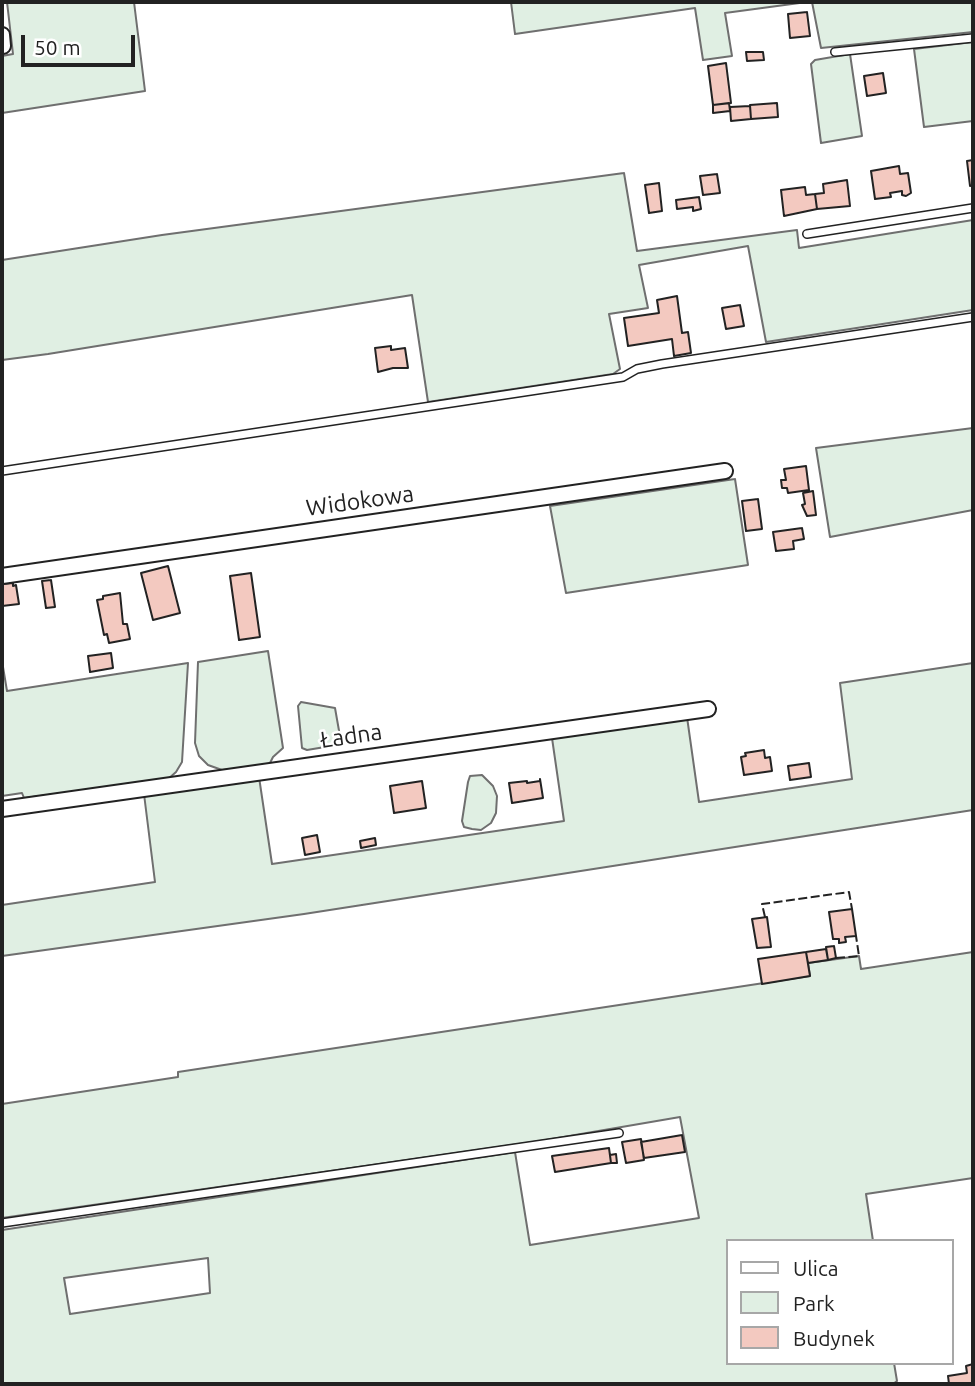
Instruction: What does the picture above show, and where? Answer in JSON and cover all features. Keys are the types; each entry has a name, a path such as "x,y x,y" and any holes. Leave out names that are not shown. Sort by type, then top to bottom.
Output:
{"street":[{"name":"Widokowa","path":"2,576 725,471"},
{"name":"Ładna","path":"2,809 708,709"}],"lane":[{"path":"835,52 973,38"},
{"path":"807,234 973,208"},
{"path":"2,471 623,377 637,369 662,364 973,317"},
{"path":"2,1223 620,1133"}],"green space":[{"path":"7,2 134,2 145,91 2,113 2,56 13,54"},
{"path":"511,2 807,2 725,13 732,56 703,60 695,8 515,34"},
{"path":"812,2 973,2 973,32 821,48"},
{"path":"973,42 973,121 924,127 914,49"},
{"path":"850,54 862,136 821,143 811,64 815,60"},
{"path":"624,173 637,251 797,230 799,248 973,220 973,310 766,342 748,246 639,265 648,308 609,314 620,369 613,374 428,402 412,295 2,360 2,260 162,235"},
{"path":"973,428 973,510 830,537 816,448"},
{"path":"735,479 748,565 566,593 550,506"},
{"path":"268,651 283,748 273,757 268,767 222,770 208,765 199,756 195,743 198,662"},
{"path":"2,661 7,691 188,663 182,762 167,780 24,798 22,793 2,796"},
{"path":"973,663 973,810 304,914 2,956 2,905 155,882 144,794 259,777 272,864 564,821 552,738 687,717 699,802 852,779 840,683"},
{"path":"301,702 335,708 341,742 307,750 302,748 298,706"},
{"path":"482,775 493,786 497,796 496,813 491,823 481,830 464,827 462,821 470,776"},
{"path":"973,952 973,1178 866,1194 873,1239 726,1239 726,1365 894,1365 897,1381 893,1384 2,1384 2,1230 515,1152 530,1245 699,1218 680,1117 540,1141 2,1218 2,1104 178,1077 178,1072 810,976 808,963 859,956 861,969","holes":["208,1258 210,1293 70,1314 64,1278"]}],"building":[{"path":"807,12 810,36 790,38 788,14"},
{"path":"746,52 763,52 764,60 747,61"},
{"path":"726,63 731,103 713,105 708,66"},
{"path":"883,73 886,93 867,96 864,76"},
{"path":"729,103 730,111 713,113 713,105"},
{"path":"777,103 778,117 751,119 750,105"},
{"path":"750,106 751,119 731,121 730,107"},
{"path":"973,160 973,185 970,186 967,161"},
{"path":"899,166 900,174 908,173 911,193 906,196 902,195 902,191 890,193 891,197 875,199 871,171"},
{"path":"717,174 720,193 703,195 700,176"},
{"path":"847,180 850,206 817,209 815,194 824,193 823,184"},
{"path":"659,183 662,211 649,213 645,185"},
{"path":"805,187 806,195 815,194 817,209 784,216 781,190"},
{"path":"699,197 701,209 677,209 676,200"},
{"path":"677,296 682,333 688,332 691,353 674,356 672,339 628,346 624,318 659,313 657,300"},
{"path":"740,305 744,326 726,329 722,308"},
{"path":"391,346 391,350 405,348 408,368 378,372 375,348"},
{"path":"806,466 809,490 788,493 787,488 782,488 781,480 786,480 784,469"},
{"path":"813,491 816,515 807,516 802,505 805,504 803,493"},
{"path":"758,499 762,529 746,531 742,501"},
{"path":"802,528 804,539 793,541 794,549 776,551 773,532"},
{"path":"168,566 180,613 153,620 141,573"},
{"path":"251,573 260,637 239,640 230,576"},
{"path":"51,580 55,607 46,608 42,581"},
{"path":"13,583 13,586 16,585 19,604 2,606 2,584"},
{"path":"120,593 123,624 127,624 130,639 109,643 107,634 104,635 97,600"},
{"path":"111,653 113,668 90,672 88,656"},
{"path":"764,750 765,758 770,757 772,771 744,775 741,757 746,756 745,753"},
{"path":"809,763 811,777 790,780 788,766"},
{"path":"540,779 543,798 512,803 509,783 527,783"},
{"path":"422,781 426,808 394,813 390,786"},
{"path":"317,835 320,852 305,855 302,838"},
{"path":"375,838 376,845 361,848 360,841"},
{"path":"852,909 856,936 845,937 846,942 839,943 839,939 833,939 829,912"},
{"path":"767,917 771,947 757,948 752,919"},
{"path":"834,946 836,958 828,960 826,947"},
{"path":"826,949 828,960 808,963 806,952"},
{"path":"806,952 810,976 762,984 758,959"},
{"path":"682,1135 685,1152 644,1158 641,1142"},
{"path":"641,1139 644,1160 626,1163 622,1142"},
{"path":"609,1148 611,1163 555,1172 552,1156"},
{"path":"616,1154 617,1163 611,1163 610,1155"},
{"path":"973,1364 973,1384 949,1384 948,1376 967,1373 966,1366"}],"fence":[{"path":"765,917 762,904 849,892 852,909"},
{"path":"836,958 859,956 856,936"}]}
